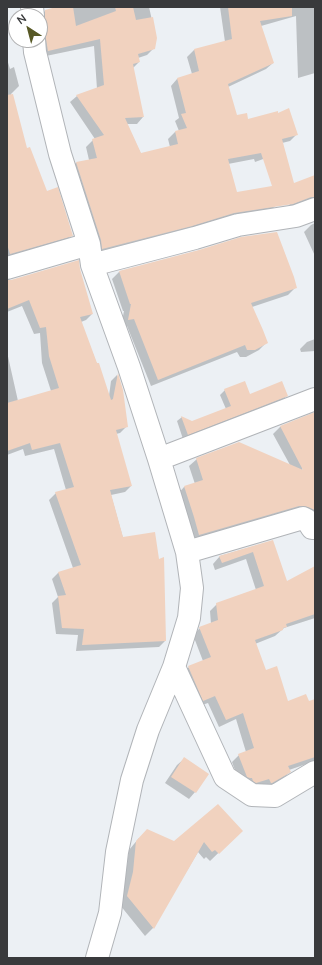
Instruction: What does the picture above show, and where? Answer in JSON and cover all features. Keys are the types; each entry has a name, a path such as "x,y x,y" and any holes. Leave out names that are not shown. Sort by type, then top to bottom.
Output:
{"street":[{"path":"35,48 60,154 91,254 159,459 187,552 192,588 189,618 174,667 148,730 132,780 117,852 110,913 97,958"},
{"path":"7,268 194,238 238,225 296,216 315,209"},
{"path":"159,459 315,399"},
{"path":"187,552 303,518 307,520 312,528 315,528"},
{"path":"174,667 226,777 252,795 275,796 315,772"}],"building":[{"path":"56,7 73,7 76,26 116,11 115,7 133,7 136,20 153,17 157,38 155,49 138,54 140,62 133,64 144,117 125,118 141,153 178,144 175,131 187,128 181,114 186,113 177,78 199,71 194,49 232,39 228,7 292,7 292,16 260,21 274,63 228,84 237,115 247,113 248,119 278,111 278,113 289,108 298,135 282,139 294,183 315,175 315,197 311,197 293,204 234,213 192,226 102,249 101,240 76,162 97,158 92,139 104,135 76,95 104,85 100,39 48,51 48,9","holes":["261,153 272,186 237,192 228,159"]},
{"path":"13,94 27,148 30,147 47,191 58,187 73,236 10,254 7,244 7,95"},
{"path":"277,232 297,288 251,303 268,343 255,350 247,350 245,345 158,380 134,319 128,320 131,304 119,271 199,250 241,237"},
{"path":"79,260 80,269 93,314 80,317 97,363 99,363 111,400 113,399 118,373 123,390 128,427 116,430 132,486 110,490 123,537 155,532 159,559 164,557 166,641 82,645 84,629 62,628 58,596 66,595 58,572 81,565 55,492 74,487 60,443 32,450 30,443 7,451 7,403 59,388 49,356 46,327 40,328 29,300 7,309 7,280"},
{"path":"245,381 250,394 282,381 288,396 188,435 181,416 192,421 231,406 224,389"},
{"path":"315,412 315,510 308,507 299,506 199,535 184,486 203,480 196,458 239,442 303,470 280,426"},
{"path":"273,540 287,581 315,566 315,614 286,624 287,627 283,628 283,630 255,640 266,670 277,666 288,701 306,694 309,701 315,699 315,757 288,766 291,772 272,783 269,779 256,783 252,778 247,777 238,754 254,748 243,713 226,720 215,696 203,701 188,666 211,657 199,627 218,620 216,603 264,586 253,552 222,563 219,556"},
{"path":"184,757 209,774 196,793 171,777"},
{"path":"218,804 243,831 219,854 215,850 212,852 204,842 154,929 127,896 133,872 136,841 147,829 174,841"}]}
